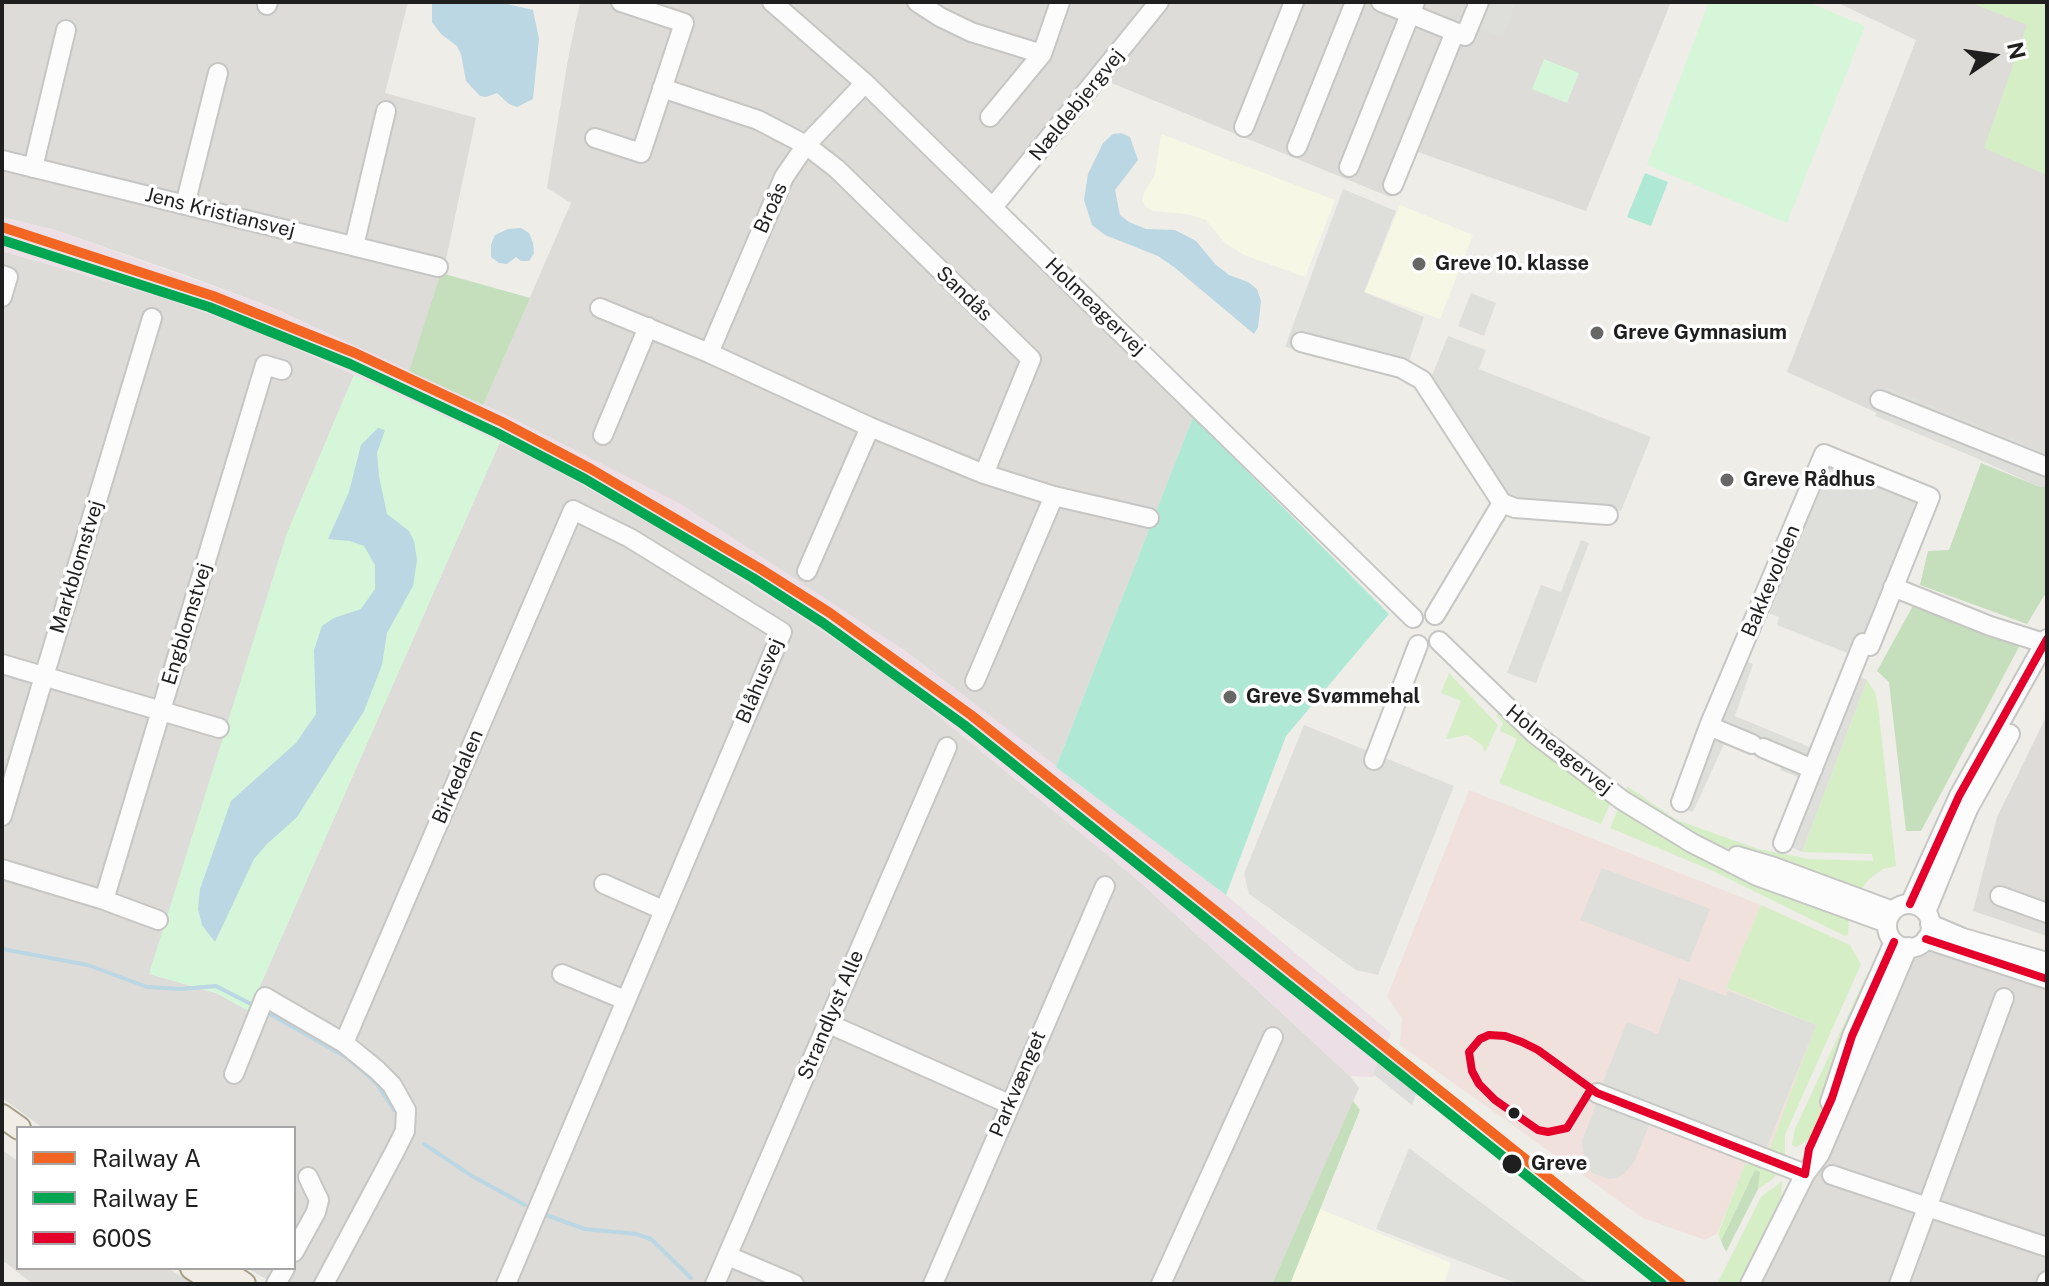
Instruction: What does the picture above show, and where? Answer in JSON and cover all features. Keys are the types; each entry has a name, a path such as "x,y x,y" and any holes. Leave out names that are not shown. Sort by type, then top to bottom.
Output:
{"main road":[{"path":"195,1270 217,1284"},
{"path":"223,1270 244,1284"}],"street":[{"path":"595,138 641,153 684,23 621,2"},
{"name":"Holmeagervej","path":"772,2 865,83 1413,618"},
{"path":"918,2 971,32 1042,54"},
{"path":"990,117 1042,54 1060,2"},
{"name":"Nældebjergvej","path":"993,207 1159,2"},
{"path":"1244,127 1294,2"},
{"path":"1297,147 1355,2"},
{"path":"1381,2 1412,8 1460,34"},
{"path":"1456,59 1401,181 1460,34 1479,2"},
{"path":"1349,167 1412,8"},
{"path":"33,168 66,30"},
{"path":"185,205 218,73"},
{"name":"Broås","path":"709,353 784,177 806,145 865,83"},
{"path":"662,88 758,120 806,145"},
{"path":"354,246 386,111"},
{"name":"Sandås","path":"806,145 837,169 1031,359 984,474"},
{"name":"Jens Kristiansvej","path":"2,160 438,267"},
{"path":"2,275 8,277 2,297"},
{"path":"600,308 984,474 1054,496 1149,518"},
{"name":"Markblomstvej","path":"2,816 152,318"},
{"path":"603,435 648,327"},
{"path":"1301,342 1401,368 1422,380 1502,503 1515,508 1608,515"},
{"name":"Engblomstvej","path":"104,900 265,365 282,370"},
{"path":"1880,400 2047,467"},
{"path":"807,571 870,427"},
{"name":"Bakkevolden","path":"1681,802 1709,726 1824,454 1930,497 1870,646 1863,643 1783,843"},
{"path":"975,681 1054,496"},
{"path":"1435,615 1502,503"},
{"name":"Blåhusvej","path":"506,1284 782,632 630,538 573,510"},
{"name":"Birkedalen","path":"344,1043 573,510"},
{"path":"1893,587 1990,626 2046,642 1959,796 1912,919 1915,947 1901,944 1890,936 1912,919 2047,665"},
{"path":"1423,613 1435,615 1443,630 1439,641 1429,647 1418,645 1409,636 1409,623 1423,613"},
{"name":"Holmeagervej","path":"1439,641 1546,743 1601,786 1692,843 1757,876 1912,919"},
{"path":"1374,760 1418,645"},
{"path":"2,664 219,728"},
{"path":"1709,726 1813,769"},
{"name":"Strandlyst Alle","path":"715,1284 947,747"},
{"path":"2,869 158,920"},
{"path":"604,884 663,910"},
{"name":"Parkvænget","path":"933,1284 1105,886"},
{"path":"2000,896 2047,913"},
{"path":"1912,919 1963,938 2047,962"},
{"path":"1912,919 2047,979"},
{"path":"1750,1284 1805,1174 1809,1149 1832,1098 1852,1036 1901,944"},
{"path":"1961,962 2047,989"},
{"path":"562,974 625,1000"},
{"path":"234,1074 265,997 344,1043 377,1070 401,1100 407,1119 405,1131 324,1284"},
{"path":"1899,1284 2004,998"},
{"path":"827,1023 1009,1104"},
{"path":"1161,1284 1273,1037"},
{"path":"1597,1093 1805,1174"},
{"path":"1832,1175 2047,1247"},
{"path":"296,1248 316,1212 319,1200 308,1177"},
{"path":"728,1256 794,1284"}],"shaded area":[{"path":"2,2 408,2 385,93 476,118 445,264 409,371 271,307 55,230 2,217"},
{"path":"580,2 1671,2 1586,211 1415,151 1390,197 1099,78 1002,203 1193,417 1056,767 904,650 504,414 483,405 571,203 547,188"},
{"path":"1480,2 1516,2 1503,37 1471,25"},
{"path":"1836,2 2047,2 2047,487 2040,487 1787,372 1916,40"},
{"path":"1161,134 1335,200 1305,277 1244,255 1224,242 1206,220 1187,214 1153,211 1146,207 1142,201 1155,175"},
{"path":"1343,189 1396,211 1364,292 1424,317 1404,376 1285,347"},
{"name":"Greve 10. klasse","path":"1400,205 1473,235 1440,319 1365,292"},
{"path":"2,217 55,230 271,307 504,414 681,504 904,650 1226,895 1391,1033 1373,1077 1350,1076 1139,881 897,682 677,539 544,463 260,332 164,298 2,251"},
{"path":"2,251 164,298 260,332 354,375 287,534 150,974 216,993 249,1011 500,442 544,463 677,539 897,682 1139,881 1350,1076 1359,1088 1272,1284 274,1284 250,1270 296,1270 296,1126 40,1126 2,1098"},
{"path":"1471,293 1496,303 1484,336 1458,326"},
{"path":"1448,336 1486,350 1479,369 1651,437 1621,511 1516,501 1506,496 1430,380"},
{"path":"1887,387 2047,453 2047,487 1875,416"},
{"path":"1821,446 1939,493 1874,655 1850,646 1847,653 1777,625 1779,617 1756,608"},
{"path":"1581,540 1589,543 1536,683 1507,673 1541,585 1561,592"},
{"path":"1730,655 1753,664 1735,716 1812,748 1801,778 1780,770 1783,764 1724,744 1693,812 1673,806"},
{"path":"1856,675 1867,680 1802,852 1783,843"},
{"path":"2047,715 2047,936 1973,911 1997,817"},
{"path":"1304,725 1454,786 1378,975 1356,970 1249,894 1244,874"},
{"path":"1469,790 1761,905 1726,988 1818,1026 1763,1167 1747,1161 1717,1234 1705,1240 1643,1218 1400,1045 1402,1018 1387,997"},
{"path":"1602,868 1710,909 1689,962 1580,920"},
{"path":"1928,947 2047,982 2047,1284 1748,1284 1913,952"},
{"path":"1679,978 1726,996 1728,991 1816,1025 1765,1151 1601,1087 1627,1022 1658,1034"},
{"path":"1599,1097 1652,1118 1634,1162 1617,1178 1609,1179 1592,1173 1584,1160 1582,1141"},
{"path":"1409,1148 1589,1284 1519,1284 1376,1229"},
{"path":"2,1150 16,1160 16,1270 170,1270 195,1284 33,1284 2,1260"},
{"path":"1320,1209 1451,1263 1444,1284 1290,1284"}],"green space":[{"path":"1709,2 1807,2 1865,26 1787,223 1647,165"},
{"path":"1969,2 2047,2 2047,175 1984,148 2027,25"},
{"path":"1544,59 1579,73 1567,103 1532,89"},
{"path":"1645,173 1668,182 1651,226 1627,217"},
{"path":"441,273 530,298 483,405 409,371"},
{"path":"354,375 500,442 249,1011 216,993 149,974 287,533"},
{"path":"1193,417 1389,614 1286,736 1226,895 1056,767"},
{"path":"1981,463 2047,487 2047,591 2027,624 1920,585 1928,551 1949,550"},
{"path":"1914,604 2020,645 1921,831 1906,831 1889,682 1877,671"},
{"path":"1449,673 1498,725 1485,753 1482,745 1467,735 1446,739 1461,701 1441,693"},
{"path":"1867,680 1875,692 1878,706 1896,866 1883,869 1869,879 1858,894 1790,868 1704,841 1626,792 1627,786 1677,820 1758,849 1810,859 1873,861 1872,854 1802,852"},
{"path":"1500,711 1611,802 1601,824 1499,783 1517,739 1500,731 1503,723 1496,715"},
{"path":"1619,807 1849,914 1848,935 1711,870 1610,828"},
{"path":"1761,905 1850,945 1861,964 1785,1135 1785,1154 1779,1155 1769,1151 1816,1025 1726,988"},
{"path":"1868,972 1875,976 1832,1089 1810,1139 1796,1147 1792,1145 1795,1129"},
{"path":"1353,1101 1360,1110 1290,1284 1272,1284"},
{"path":"1753,1163 1777,1173 1758,1189 1760,1172 1749,1182 1721,1241 1718,1234 1745,1164"},
{"path":"1755,1170 1760,1172 1758,1189 1726,1252 1721,1241"},
{"path":"1782,1181 1781,1197 1743,1284 1717,1284 1761,1197"}],"water":[{"path":"432,2 499,2 533,10 539,39 533,99 517,107 497,93 480,96 466,81 457,46 441,34 432,22"},
{"path":"1113,134 1130,137 1138,160 1115,190 1120,215 1146,229 1175,230 1196,241 1216,265 1257,289 1261,301 1258,327 1254,334 1158,256 1105,235 1092,225 1084,200 1088,174 1103,143"},
{"path":"521,228 529,233 533,243 534,253 529,261 516,257 507,264 491,257 495,235 508,229"},
{"path":"378,428 385,430 377,453 387,514 409,531 414,541 417,560 413,586 387,633 382,665 364,711 297,817 254,859 215,942 202,925 198,909 200,889 231,801 296,743 316,714 314,650 322,626 334,618 361,609 375,589 375,565 364,546 328,539 349,492 361,445"}],"pier":[{"path":"1386,1041 1424,1072 1412,1105 1373,1074"}],"waterway":[{"path":"2,949 88,965 147,987 181,989 216,986 251,1004"},
{"path":"270,1014 346,1057 377,1084 394,1110"},
{"path":"424,1144 472,1176 525,1205"},
{"path":"546,1215 585,1229 636,1234 651,1239 691,1278"}],"rail line":[{"name":"A","path":"2,227 213,296 355,353 502,422 591,469 759,568 830,613 971,715 1681,1284"},
{"name":"E","path":"2,240 209,307 350,364 497,433 585,479 753,578 823,623 964,725 1662,1284"}],"transit line":[{"name":"600S","path":"1910,904 1959,796 2047,639"},
{"name":"600S","path":"1926,939 2047,979"},
{"name":"600S","path":"1805,1174 1809,1149 1832,1098 1852,1036 1894,942"},
{"name":"600S","path":"1591,1089 1567,1128 1548,1132 1538,1130 1495,1100 1479,1084 1472,1071 1469,1052 1480,1039 1489,1035 1522,1042 1597,1093 1805,1174"}],"place":[{"name":"Greve 10. klasse","path":"1419,264"},
{"name":"Greve Gymnasium","path":"1597,333"},
{"name":"Greve Rådhus","path":"1727,480"},
{"name":"Greve Svømmehal","path":"1230,697"},
{"name":"Greve","path":"1512,1164"}]}
